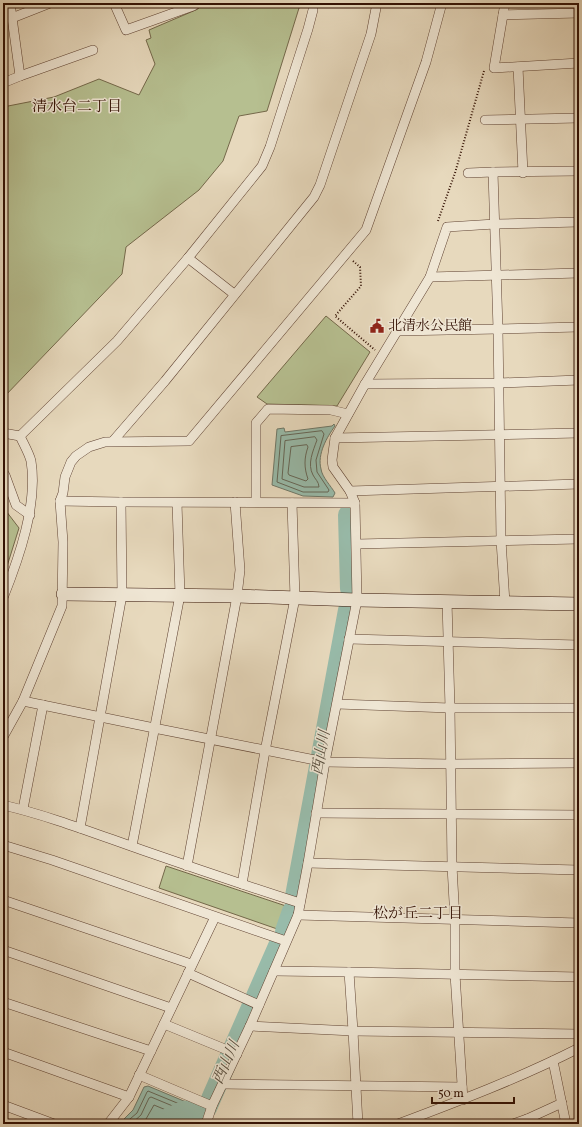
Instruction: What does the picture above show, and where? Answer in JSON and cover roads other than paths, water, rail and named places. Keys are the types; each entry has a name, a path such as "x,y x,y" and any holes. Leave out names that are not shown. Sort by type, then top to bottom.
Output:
{"street":[{"path":"10,3 20,76"},
{"path":"12,18 50,3"},
{"path":"114,3 126,30 193,6 196,3"},
{"path":"20,436 117,341 188,258 262,166 270,147 308,29 313,10 313,3"},
{"path":"113,441 165,380 314,197 320,185 371,34 377,3"},
{"path":"3,737 23,701 62,606 63,542 60,501 67,470 76,456 97,443 113,441 189,441 366,230 426,62 442,3"},
{"path":"505,3 494,68 579,63"},
{"path":"503,15 579,13"},
{"path":"3,83 93,50"},
{"path":"518,67 523,173"},
{"path":"485,120 579,118"},
{"path":"468,173 579,171"},
{"path":"493,172 502,540 506,603"},
{"path":"206,1124 212,1106 250,1026 298,915 308,863 325,762 357,600 355,503 350,491 333,467 332,460 335,438 365,384 430,277 447,227 494,224 579,222"},
{"path":"188,258 234,294"},
{"path":"430,277 579,273"},
{"path":"397,331 579,327"},
{"path":"365,384 499,383 579,380"},
{"path":"256,502 256,423 268,409 331,410 348,414"},
{"path":"3,433 20,436"},
{"path":"335,438 579,433"},
{"path":"3,598 30,515 32,488 30,460 20,436"},
{"path":"3,474 5,475 16,504 30,515"},
{"path":"350,491 579,484"},
{"path":"60,501 177,503 355,503"},
{"path":"80,828 122,595 121,502"},
{"path":"187,866 237,596 240,570 235,502"},
{"path":"132,846 180,595 177,503"},
{"path":"242,884 265,751 295,598 292,503"},
{"path":"357,544 579,539"},
{"path":"63,594 237,596 579,604"},
{"path":"447,602 455,974 460,1032 463,1100"},
{"path":"349,639 579,645"},
{"path":"23,701 325,762 450,764 579,763"},
{"path":"337,704 450,708 579,708"},
{"path":"23,809 43,705"},
{"path":"3,805 23,809 187,866 300,903"},
{"path":"316,813 579,815"},
{"path":"3,845 52,860 286,941"},
{"path":"308,863 579,870"},
{"path":"3,900 190,968 259,1005"},
{"path":"298,915 579,923"},
{"path":"108,1124 129,1097 215,916"},
{"path":"3,950 171,1008"},
{"path":"274,970 579,977"},
{"path":"349,972 358,1124"},
{"path":"3,1002 151,1051"},
{"path":"164,1024 237,1054"},
{"path":"250,1026 353,1031 579,1034"},
{"path":"398,1124 463,1100 553,1061 579,1048"},
{"path":"3,1052 129,1097"},
{"path":"553,1061 566,1124"},
{"path":"139,1075 212,1106"},
{"path":"223,1084 462,1087"},
{"path":"513,1124 527,1121 562,1103"},
{"path":"3,1105 54,1124"}],"water":[{"path":"334,424 335,426 329,435 320,458 323,475 335,493 333,497 303,496 272,485 277,429 284,428 285,432 332,426"},
{"path":"148,1086 203,1109 204,1114 200,1124 119,1124 133,1110 144,1087"}],"waterway":[{"name":"西山川","path":"348,515 350,589"},
{"name":"西山川","path":"295,896 348,610"},
{"name":"西山川","path":"285,931 292,911"},
{"name":"西山川","path":"156,1124 183,1111 207,1108 278,946"}],"place":[{"name":"北清水公民館","path":"377,326"}],"district":[{"name":"清水台二丁目","path":"77,107"},
{"name":"松が丘二丁目","path":"418,914"}]}
